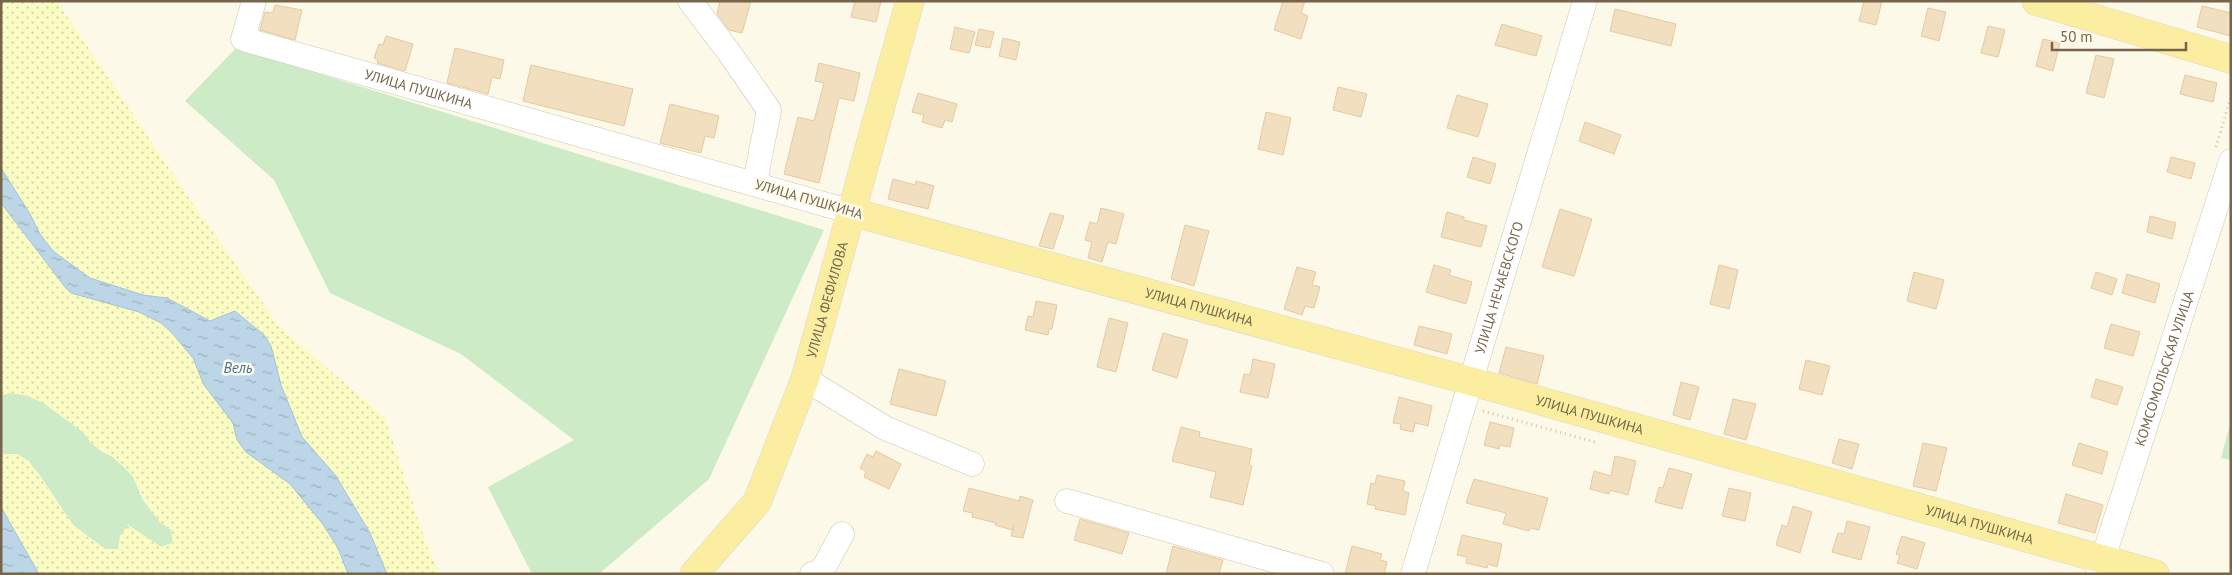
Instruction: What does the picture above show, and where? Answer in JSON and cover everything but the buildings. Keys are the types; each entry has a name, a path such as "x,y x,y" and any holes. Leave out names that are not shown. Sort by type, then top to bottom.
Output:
{"main road":[{"name":"УЛИЦА ФЕФИЛОВА","path":"694,574 757,502 805,379 910,1"},
{"path":"2036,1 2091,9 2231,59"},
{"name":"УЛИЦА ПУШКИНА","path":"852,212 1470,381 2100,566 2155,574"}],"street":[{"name":"УЛИЦА ПУШКИНА","path":"254,1 243,38 852,212"},
{"path":"690,1 769,110 755,183"},
{"name":"УЛИЦА НЕЧАЕВСКОГО","path":"1413,574 1585,1"},
{"name":"КОМСОМОЛЬСКАЯ УЛИЦА","path":"2100,566 2231,161"},
{"path":"805,379 885,428 972,464"},
{"path":"1067,501 1322,574"},
{"path":"812,574 822,571 842,534"}],"shaded area":[{"path":"236,48 824,230 709,479 599,574 532,574 488,487 574,440 461,354 330,293 274,180 185,101"},
{"path":"10,393 26,395 42,402 83,432 91,443 101,451 113,457 132,475 143,500 160,522 171,530 173,543 161,547 128,525 118,549 105,549 73,525 37,471 1,458 1,395"},
{"path":"2231,421 2231,460 2221,458"}],"sand":[{"path":"1,1 57,1 191,201 280,327 385,418 427,546 440,574 387,574 371,536 351,498 336,476 308,446 301,435 285,399 268,343 256,327 247,319 235,311 210,321 167,298 143,295 90,278 53,251 40,234 30,214 1,168"},
{"path":"1,203 71,293 139,312 161,323 172,333 193,358 204,385 233,423 237,440 246,452 290,484 322,523 338,548 348,574 39,574 1,507 1,458 4,454 17,454 29,461 73,525 105,549 118,549 120,536 128,525 161,547 173,543 171,530 160,522 151,511 132,475 113,457 91,443 83,432 42,402 26,395 10,393 1,395"}],"water":[{"name":"Вель","path":"1,168 30,214 40,234 53,251 90,278 143,295 167,298 210,321 235,311 264,335 271,346 281,385 302,437 336,476 370,533 387,574 348,574 338,548 322,523 290,484 246,452 237,440 233,423 204,385 193,358 161,323 139,312 71,293 65,287 1,203"},
{"path":"1,507 39,574 1,574"}]}
